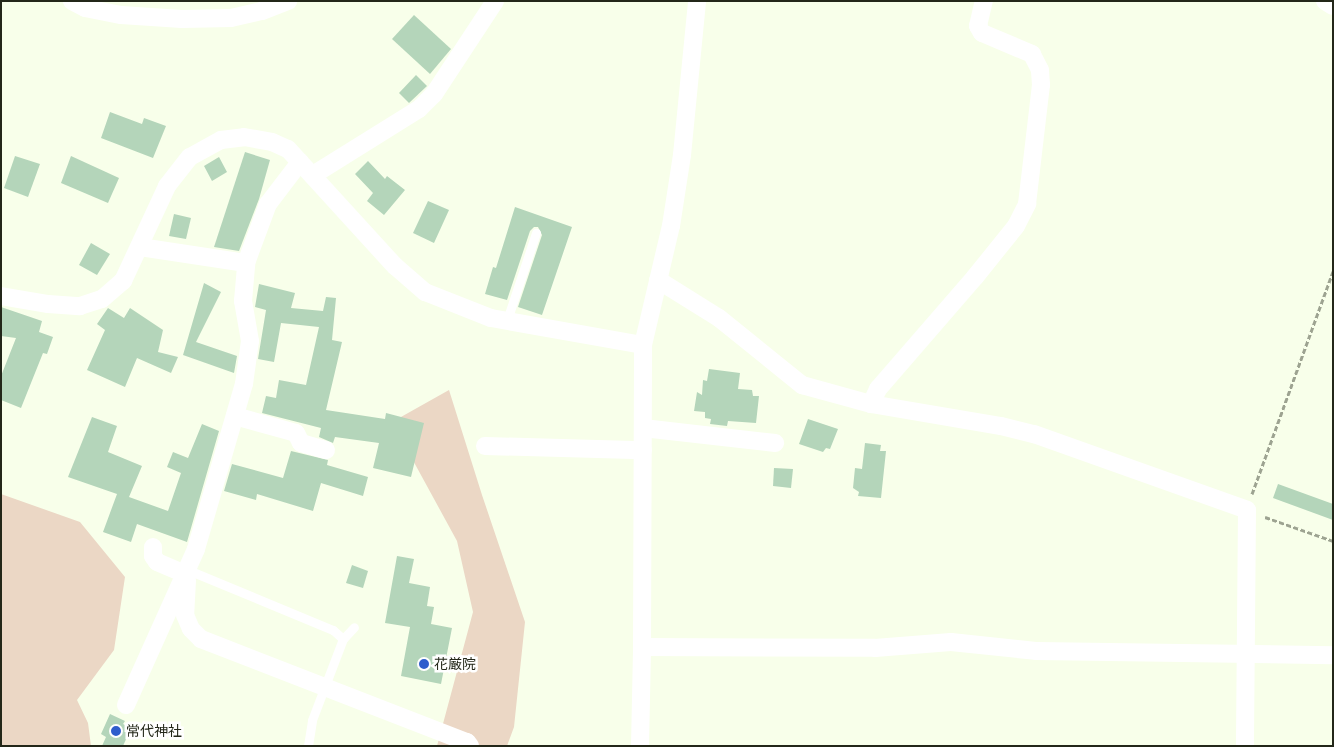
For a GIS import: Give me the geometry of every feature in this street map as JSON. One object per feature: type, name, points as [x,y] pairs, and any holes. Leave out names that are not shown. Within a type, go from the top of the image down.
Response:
[{"type":"street","points":[[72,1],[85,8],[121,15],[182,20],[231,18],[262,11],[288,1]]},
{"type":"street","points":[[313,175],[419,109],[434,94],[495,1]]},
{"type":"street","points":[[640,746],[643,345],[671,226],[682,154],[698,1]]},
{"type":"street","points":[[871,404],[878,389],[975,278],[1016,226],[1027,204],[1041,85],[1040,70],[1032,54],[982,33],[978,26],[984,1]]},
{"type":"street","points":[[1325,1],[1333,6]]},
{"type":"street","points":[[1,296],[48,304],[80,306],[102,299],[123,281],[167,186],[190,157],[221,140],[244,136],[272,142],[288,149],[395,266],[425,292],[491,318],[643,345]]},
{"type":"street","points":[[126,705],[196,549],[236,416],[244,384],[250,342],[243,301],[246,263],[268,204],[300,162]]},
{"type":"street","points":[[140,247],[246,263]]},
{"type":"street","points":[[658,280],[720,318],[802,385],[871,404],[1001,426],[1034,434],[1247,510],[1245,746]]},
{"type":"street","points":[[236,416],[296,433],[301,442],[326,450]]},
{"type":"street","points":[[643,428],[775,443]]},
{"type":"street","points":[[485,446],[643,450]]},
{"type":"street","points":[[153,547],[152,556],[157,562],[187,572]]},
{"type":"street","points":[[187,572],[185,615],[191,629],[202,639],[467,742],[470,746]]},
{"type":"street","points":[[642,647],[875,648],[951,642],[1036,651],[1333,655]]},
{"type":"lane","points":[[506,320],[536,233]]},
{"type":"lane","points":[[187,572],[333,630],[343,639]]},
{"type":"lane","points":[[308,746],[312,720],[343,639],[354,627]]},
{"type":"path","points":[[1333,271],[1247,510],[1333,541]]},
{"type":"shaded area","points":[[449,390],[525,622],[514,727],[507,746],[437,746],[473,612],[457,541],[392,422]]},
{"type":"shaded area","points":[[1,494],[80,522],[125,577],[114,650],[77,700],[88,723],[91,746],[1,746]]},
{"type":"building","points":[[414,15],[451,49],[430,74],[392,39]]},
{"type":"building","points":[[416,75],[427,86],[409,103],[399,93]]},
{"type":"building","points":[[110,112],[142,124],[144,118],[166,126],[153,158],[101,138]]},
{"type":"building","points":[[245,152],[270,160],[259,199],[239,251],[214,247]]},
{"type":"building","points":[[15,156],[40,164],[28,197],[4,188]]},
{"type":"building","points":[[71,156],[119,178],[108,203],[61,183]]},
{"type":"building","points":[[219,157],[227,172],[212,181],[204,166]]},
{"type":"building","points":[[368,161],[385,179],[387,176],[405,190],[384,215],[367,201],[373,193],[355,174]]},
{"type":"building","points":[[428,201],[449,210],[434,243],[413,233]]},
{"type":"building","points":[[515,207],[572,227],[542,315],[518,307],[542,235],[538,227],[534,227],[530,231],[507,300],[485,294],[493,267],[496,268]]},
{"type":"building","points":[[174,214],[191,218],[186,239],[169,236]]},
{"type":"building","points":[[91,243],[110,254],[97,275],[79,265]]},
{"type":"building","points":[[204,283],[221,292],[196,342],[237,356],[234,373],[183,355]]},
{"type":"building","points":[[259,284],[295,293],[291,308],[323,311],[326,297],[336,298],[332,340],[342,342],[326,410],[385,419],[386,413],[424,423],[411,477],[373,468],[379,443],[335,437],[333,443],[319,437],[321,428],[262,413],[266,396],[276,398],[279,380],[306,385],[319,327],[281,323],[274,362],[258,359],[266,310],[255,307]]},
{"type":"building","points":[[1,307],[42,321],[39,332],[53,337],[47,354],[43,353],[21,408],[1,400],[1,376],[16,338],[1,336]]},
{"type":"building","points":[[108,308],[124,318],[130,308],[163,330],[158,352],[178,357],[171,373],[137,358],[125,387],[87,370],[105,330],[97,324]]},
{"type":"building","points":[[709,369],[740,373],[738,389],[752,390],[753,396],[759,396],[756,423],[728,421],[727,426],[710,424],[711,419],[705,418],[705,412],[694,411],[697,392],[702,395],[703,380],[707,381]]},
{"type":"building","points":[[92,417],[117,426],[108,452],[142,466],[129,497],[168,511],[181,473],[167,467],[173,452],[188,458],[202,424],[219,431],[187,542],[137,524],[131,542],[103,532],[117,494],[68,477]]},
{"type":"building","points":[[808,419],[838,429],[830,449],[826,448],[823,452],[799,444]]},
{"type":"building","points":[[865,443],[881,445],[880,451],[886,451],[881,498],[858,496],[859,492],[853,488],[855,468],[862,469]]},
{"type":"building","points":[[291,451],[328,460],[327,465],[368,477],[363,496],[321,483],[313,511],[257,494],[256,500],[224,491],[232,464],[283,478]]},
{"type":"building","points":[[774,468],[793,469],[791,488],[773,486]]},
{"type":"building","points":[[1278,484],[1333,504],[1333,520],[1273,498]]},
{"type":"building","points":[[397,556],[414,559],[409,583],[430,587],[427,606],[434,607],[431,624],[452,628],[441,684],[401,676],[410,627],[385,623]]},
{"type":"building","points":[[352,565],[368,571],[363,588],[346,583]]},
{"type":"building","name":"常代神社","points":[[110,714],[125,721],[123,724],[131,728],[123,746],[102,746],[106,737],[101,734]]},
{"type":"place","name":"花厳院","points":[[424,664]]},
{"type":"place","name":"常代神社","points":[[116,731]]}]
